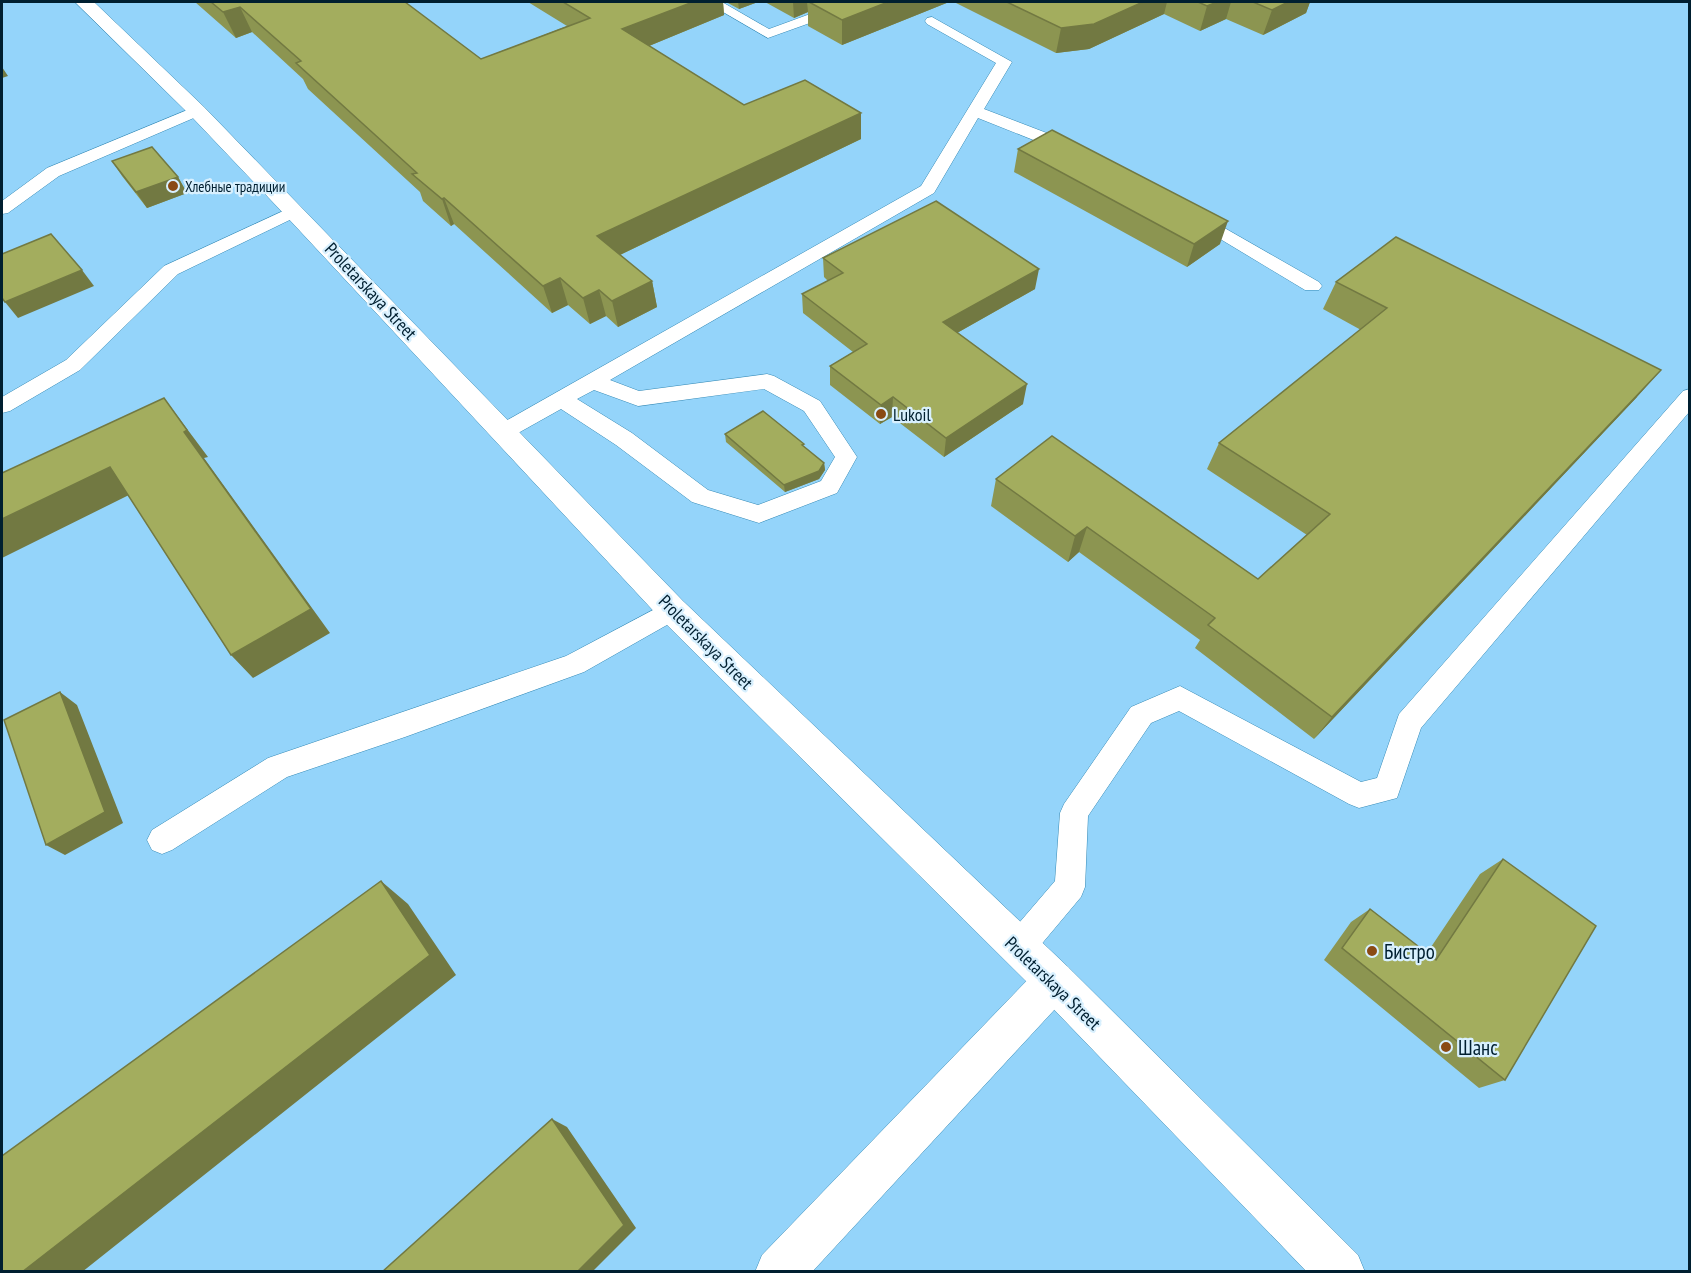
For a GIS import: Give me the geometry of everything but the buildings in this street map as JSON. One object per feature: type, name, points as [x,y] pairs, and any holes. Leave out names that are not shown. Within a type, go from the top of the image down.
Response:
[{"type":"street","name":"Proletarskaya Street","points":[[84,2],[197,111],[294,211],[672,610],[1054,981],[1341,1272]]},
{"type":"street","points":[[779,1272],[1054,981]]},
{"type":"lane","points":[[713,2],[768,34],[855,2]]},
{"type":"lane","points":[[503,432],[928,189],[1004,62],[932,21]]},
{"type":"lane","points":[[2,209],[53,172],[197,111]]},
{"type":"lane","points":[[974,111],[1083,154]]},
{"type":"lane","points":[[1173,203],[1311,286]]},
{"type":"lane","points":[[2,406],[73,365],[171,270],[294,211]]},
{"type":"lane","points":[[561,399],[624,439],[700,496],[759,514],[829,487],[846,457],[813,406],[767,381],[638,399],[592,381]]},
{"type":"lane","points":[[1018,948],[1071,886],[1074,813],[1141,715],[1180,698],[1359,795],[1387,789],[1409,722],[1689,396]]},
{"type":"lane","points":[[162,840],[278,767],[405,725],[575,664],[672,610]]},
{"type":"place","name":"Хлебные традиции","points":[[173,186]]},
{"type":"place","name":"Lukoil","points":[[881,414]]},
{"type":"place","name":"Бистро","points":[[1372,951]]},
{"type":"place","name":"Шанс","points":[[1446,1047]]}]
